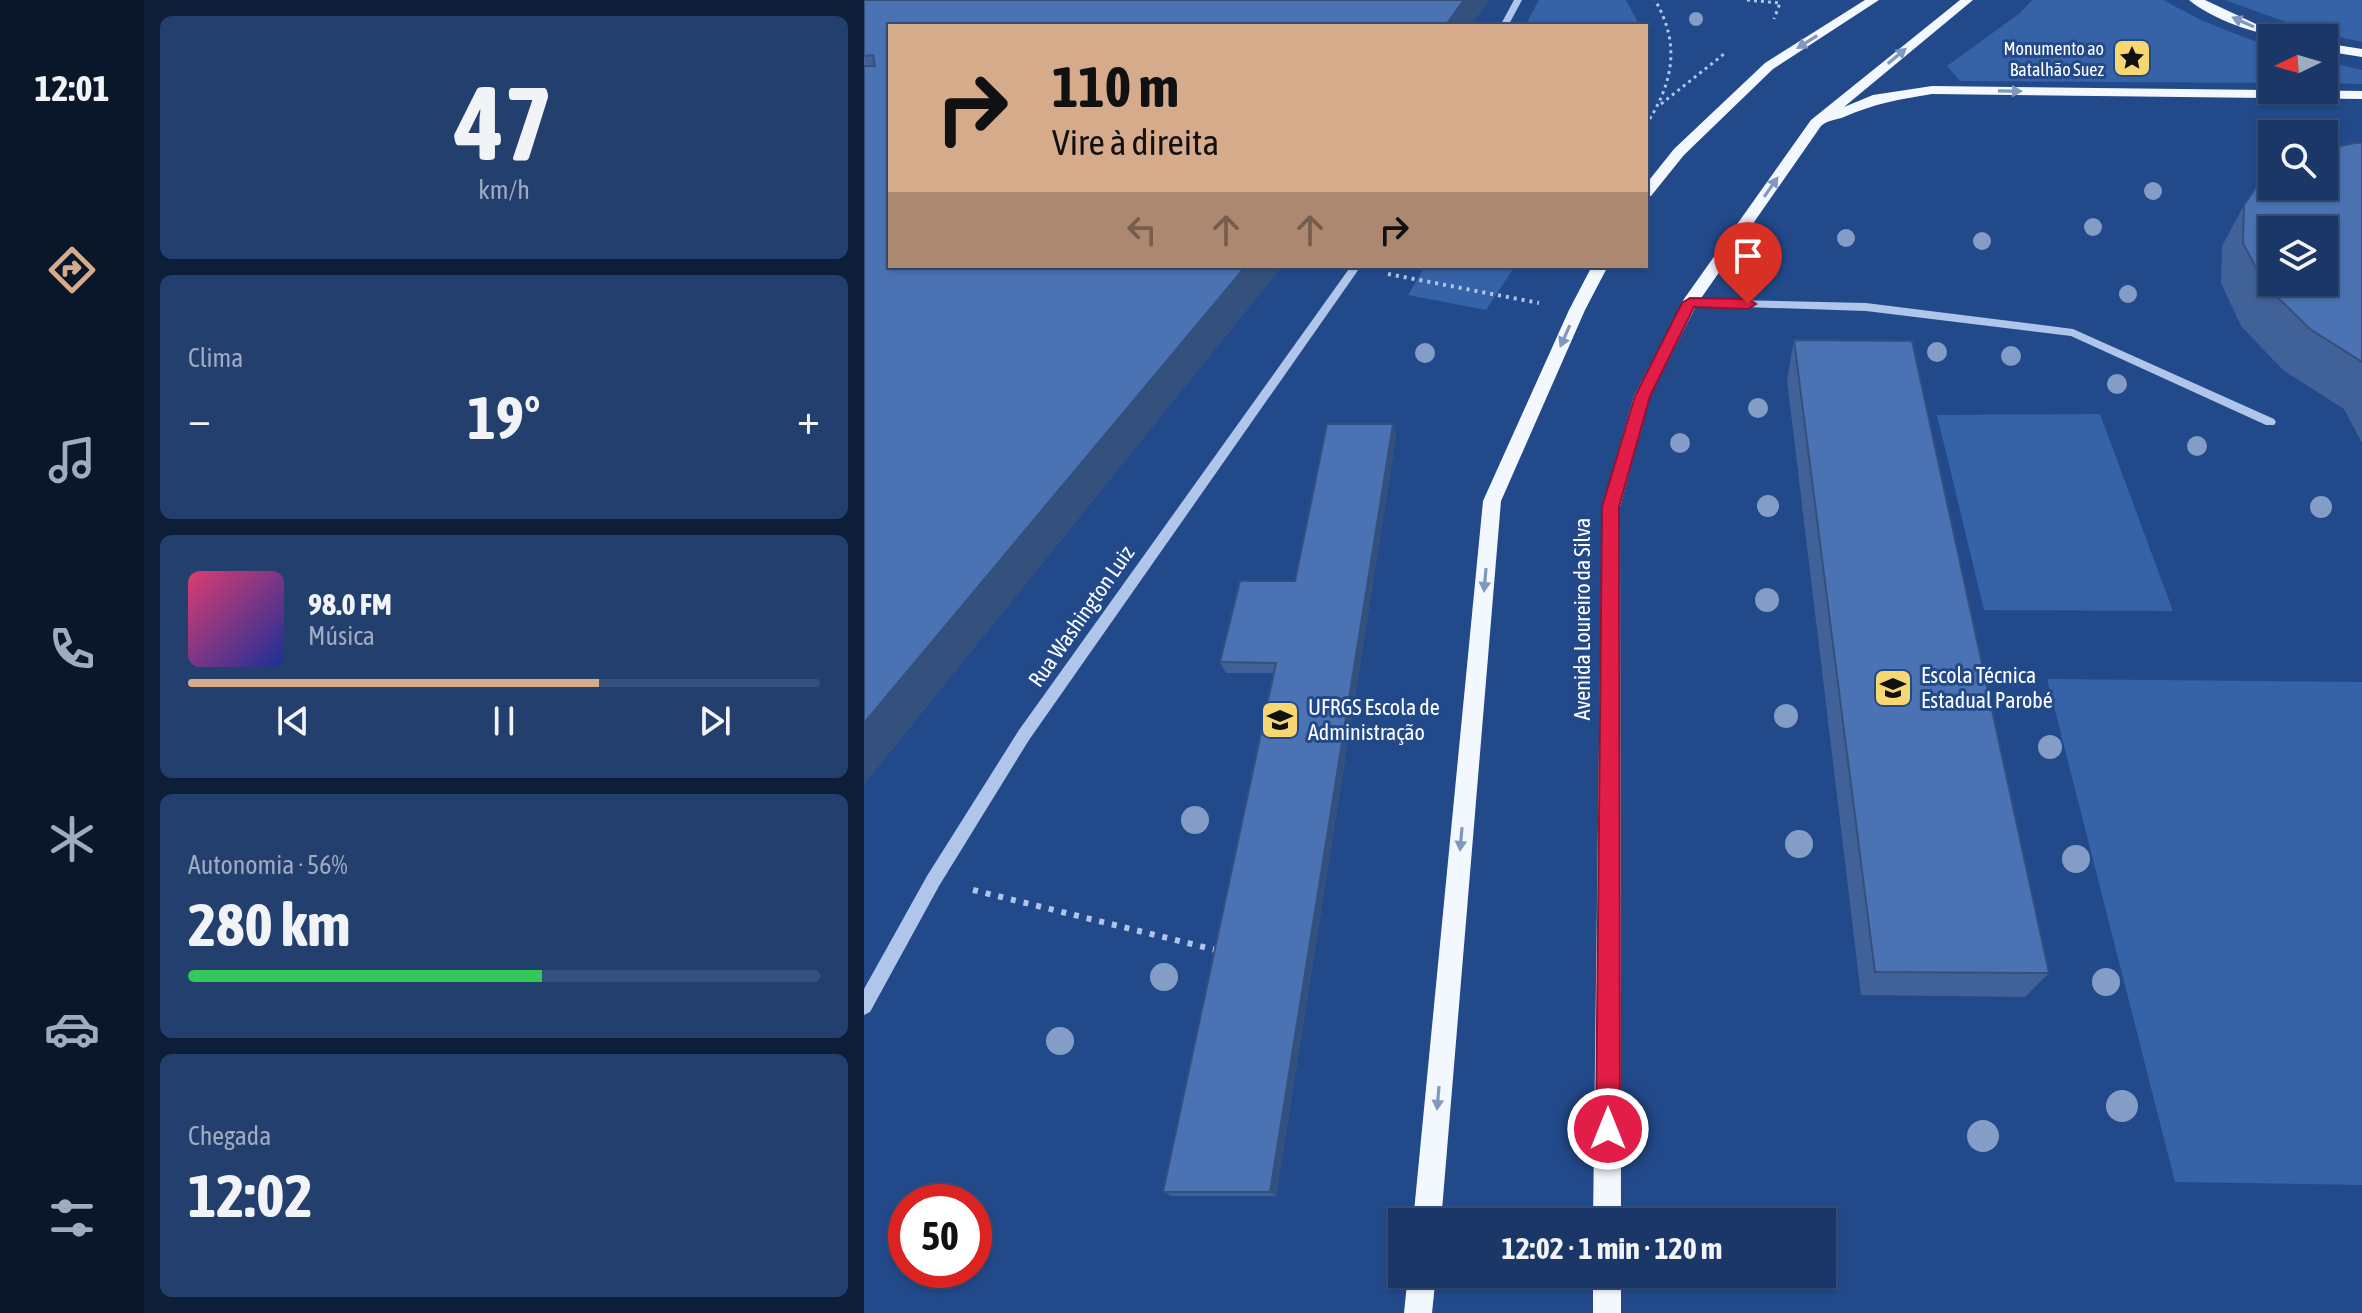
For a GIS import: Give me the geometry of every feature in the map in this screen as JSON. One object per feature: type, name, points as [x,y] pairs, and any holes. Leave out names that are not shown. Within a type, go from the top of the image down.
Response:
[{"type":"main road","points":[[1648,191],[1679,152],[1769,66],[1873,0]]},
{"type":"main road","name":"Avenida Loureiro da Silva","points":[[1607,1208],[1611,507],[1642,396],[1690,303],[1816,123],[1967,0]]},
{"type":"main road","points":[[2195,0],[2258,29]]},
{"type":"main road","points":[[2338,49],[2362,53]]},
{"type":"main road","points":[[1816,123],[1873,99],[1932,90],[2362,95]]},
{"type":"main road","points":[[1428,1208],[1492,501],[1577,310],[1599,268]]},
{"type":"main road","points":[[1418,1313],[1421,1288]]},
{"type":"main road","points":[[1607,1288],[1607,1313]]},
{"type":"street","points":[[1505,24],[1518,0]]},
{"type":"street","name":"Rua Washington Luiz","points":[[864,1006],[933,881],[1024,735],[1355,268]]},
{"type":"street","points":[[1690,303],[1866,307],[2073,333],[2270,422]]},
{"type":"path","points":[[1648,122],[1661,104],[1675,62],[1669,20],[1655,0]]},
{"type":"path","points":[[1747,0],[1780,3]]},
{"type":"path","points":[[1361,268],[1577,310]]},
{"type":"path","points":[[933,881],[1223,951]]},
{"type":"shaded area","points":[[1539,0],[1626,0],[1639,24],[1526,24]]},
{"type":"shaded area","points":[[2032,0],[2163,0],[2203,21],[2258,43],[2258,83],[1960,81],[1947,66],[2020,13]]},
{"type":"shaded area","points":[[2225,0],[2362,0],[2362,42],[2338,37],[2338,24],[2292,24]]},
{"type":"shaded area","points":[[2338,64],[2362,70],[2362,84],[2338,83]]},
{"type":"shaded area","points":[[1424,268],[1514,268],[1486,310],[1408,295]]},
{"type":"shaded area","points":[[2100,414],[2173,611],[1984,610],[1937,415]]},
{"type":"shaded area","points":[[2047,679],[2362,682],[2362,1185],[2175,1182]]},
{"type":"building","points":[[864,0],[1464,0],[1446,24],[888,24],[888,268],[1244,268],[864,723],[864,66],[875,66],[873,55],[864,56]]},
{"type":"building","points":[[2362,143],[2362,362],[2310,329],[2276,296],[2338,296],[2338,216],[2258,216],[2258,272],[2243,243],[2244,205],[2258,184],[2258,200],[2338,200],[2338,146]]},
{"type":"building","name":"Escola Técnica Estadual Parobé","points":[[1794,340],[1912,341],[2049,973],[1875,972]]},
{"type":"building","points":[[1327,424],[1393,424],[1270,1192],[1163,1192],[1276,663],[1220,662],[1240,581],[1295,581]]},
{"type":"place","name":"Monumento ao Batalhão Suez","points":[[2132,58]]},
{"type":"place","name":"Escola Técnica Estadual Parobé","points":[[1893,688]]},
{"type":"place","name":"UFRGS Escola de Administração","points":[[1280,720]]},
{"type":"route","points":[[1608,1129],[1611,507],[1642,396],[1690,303],[1748,304]]}]
